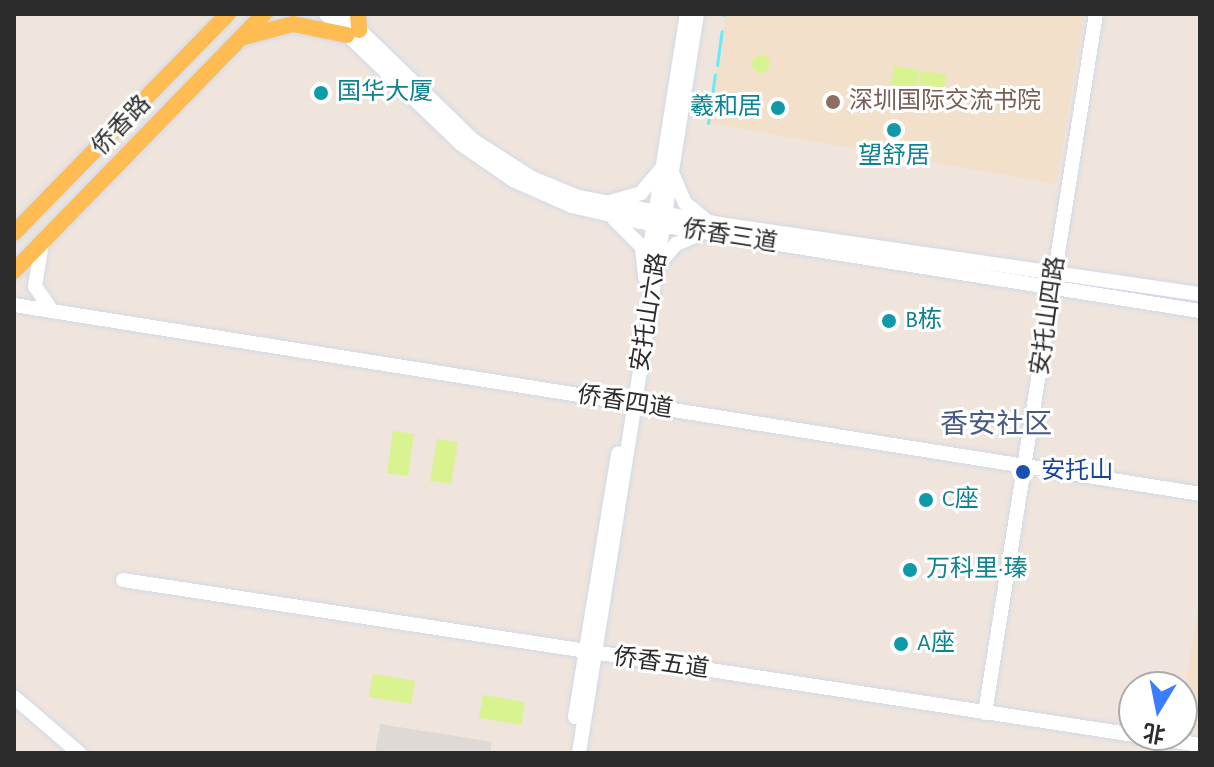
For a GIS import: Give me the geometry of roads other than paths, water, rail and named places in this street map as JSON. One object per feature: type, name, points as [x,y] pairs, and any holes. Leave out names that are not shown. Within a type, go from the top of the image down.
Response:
[{"type":"main road","name":"侨香路","points":[[14,271],[264,14]]},
{"type":"main road","name":"侨香路","points":[[14,233],[223,17]]},
{"type":"main road","points":[[239,39],[293,24],[355,26]]},
{"type":"street","name":"侨香三道","points":[[326,14],[355,26],[445,131],[486,163],[533,190],[603,214],[660,220],[1052,289],[1200,311]]},
{"type":"street","name":"侨香三道","points":[[343,14],[482,148],[532,178],[589,200],[660,220]]},
{"type":"street","name":"安托山六路","points":[[569,753],[590,653],[660,220],[687,14]]},
{"type":"street","name":"安托山六路","points":[[668,164],[697,14]]},
{"type":"street","name":"安托山四路","points":[[985,713],[1096,14]]},
{"type":"street","points":[[589,200],[636,196],[668,164],[685,203],[713,229],[676,244],[651,275]]},
{"type":"street","points":[[603,214],[639,242],[651,275]]},
{"type":"street","name":"侨香三道","points":[[713,229],[1055,272],[1200,294]]},
{"type":"street","points":[[42,243],[35,286],[50,308]]},
{"type":"street","name":"侨香四道","points":[[14,305],[50,308],[1200,494]]},
{"type":"street","name":"侨香五道","points":[[123,580],[1200,745]]},
{"type":"street","name":"安托山六路","points":[[579,753],[590,653]]},
{"type":"street","points":[[14,697],[79,753]]},
{"type":"waterway","points":[[717,65],[722,31]]},
{"type":"waterway","points":[[708,123],[715,74]]},
{"type":"place","name":"国华大厦","points":[[321,93]]},
{"type":"place","name":"深圳国际交流书院","points":[[833,102]]},
{"type":"place","name":"羲和居","points":[[778,108]]},
{"type":"place","name":"望舒居","points":[[894,130]]},
{"type":"place","name":"B栋","points":[[889,321]]},
{"type":"place","name":"安托山","points":[[1023,472]]},
{"type":"place","name":"C座","points":[[926,500]]},
{"type":"place","name":"万科里·瑧","points":[[910,570]]},
{"type":"place","name":"A座","points":[[901,644]]},
{"type":"district","name":"香安社区","points":[[996,425]]}]
